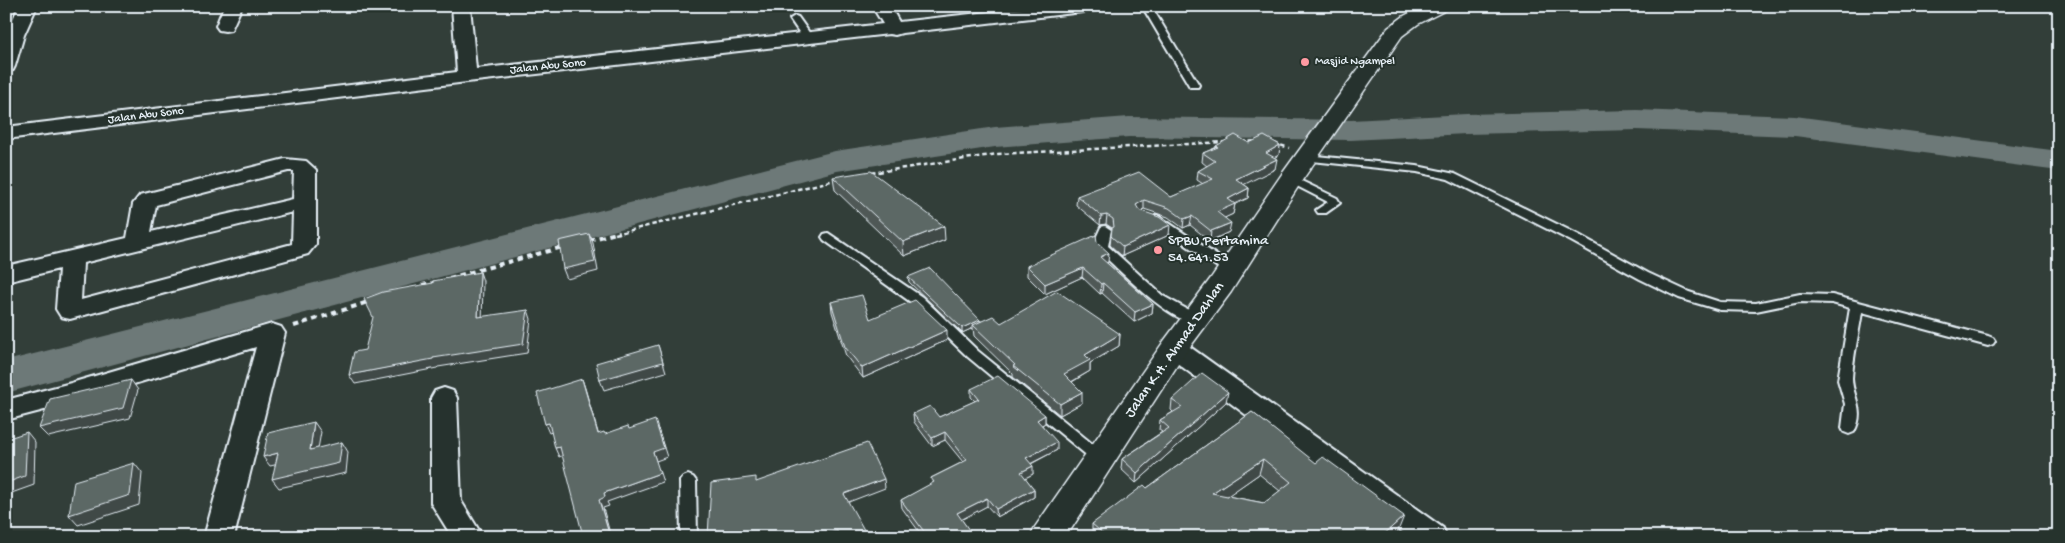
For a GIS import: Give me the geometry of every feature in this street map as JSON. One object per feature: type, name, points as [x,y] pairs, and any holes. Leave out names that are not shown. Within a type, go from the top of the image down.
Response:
[{"type":"main road","name":"Jalan K.H. Ahmad Dahlan","points":[[1047,537],[1174,348],[1196,320],[1395,32],[1411,20],[1439,6]]},
{"type":"street","points":[[6,66],[11,36],[28,6]]},
{"type":"street","points":[[226,26],[233,6]]},
{"type":"street","points":[[461,6],[467,76]]},
{"type":"street","points":[[881,6],[895,30]]},
{"type":"street","name":"Jalan Abu Sono","points":[[6,133],[467,76],[895,30],[1091,6]]},
{"type":"street","points":[[72,258],[68,309],[70,311],[300,250],[304,244],[305,170],[303,166],[297,164],[285,165],[148,200],[144,204],[138,242]]},
{"type":"street","points":[[6,274],[304,203]]},
{"type":"street","points":[[6,410],[272,333]]},
{"type":"street","points":[[219,537],[272,333]]},
{"type":"street","points":[[1174,348],[1421,534]]},
{"type":"street","points":[[444,398],[446,503],[468,537]]},
{"type":"lane","points":[[1146,6],[1194,86]]},
{"type":"lane","points":[[795,19],[808,38]]},
{"type":"lane","points":[[1305,160],[1333,200],[1334,203],[1322,210]]},
{"type":"lane","points":[[1305,160],[1416,169],[1452,176],[1575,238],[1660,284],[1684,295],[1720,306],[1756,307],[1800,298],[1832,299],[1988,341]]},
{"type":"lane","points":[[1143,215],[1153,217],[1162,222],[1230,270]]},
{"type":"lane","points":[[1105,230],[1102,238],[1102,247],[1158,299],[1196,320]]},
{"type":"lane","points":[[828,236],[917,300],[973,354],[1101,459]]},
{"type":"lane","points":[[1849,428],[1852,404],[1845,380],[1857,305]]},
{"type":"lane","points":[[688,481],[688,537]]},
{"type":"path","points":[[866,174],[998,154],[1262,141]]},
{"type":"path","points":[[1268,142],[1305,160]]},
{"type":"path","points":[[586,241],[838,179]]},
{"type":"path","points":[[413,288],[567,246]]},
{"type":"path","points":[[272,333],[369,302]]},
{"type":"building","points":[[1235,135],[1249,143],[1264,136],[1280,145],[1266,153],[1277,159],[1236,179],[1249,188],[1228,199],[1235,204],[1217,212],[1231,223],[1211,231],[1192,216],[1184,219],[1169,208],[1144,200],[1136,205],[1139,210],[1159,217],[1170,225],[1123,247],[1111,236],[1112,228],[1114,227],[1113,219],[1107,215],[1101,216],[1077,196],[1139,172],[1171,197],[1213,179],[1198,171],[1215,161],[1203,153],[1218,147],[1216,146]]},
{"type":"building","points":[[871,171],[944,226],[903,242],[833,177]]},
{"type":"building","points":[[589,234],[595,262],[563,269],[559,241]]},
{"type":"building","points":[[1096,235],[1097,242],[1109,253],[1100,257],[1153,304],[1135,312],[1083,268],[1045,284],[1027,266]]},
{"type":"building","points":[[930,268],[980,320],[962,328],[908,277]]},
{"type":"building","points":[[480,272],[478,317],[528,310],[523,344],[433,358],[349,375],[354,352],[365,350],[373,317],[364,299],[383,292]]},
{"type":"building","points":[[1057,291],[1120,334],[1085,355],[1090,360],[1064,374],[1082,392],[1060,404],[1013,366],[1015,365],[973,325],[993,316],[1001,323]]},
{"type":"building","points":[[862,295],[870,319],[915,300],[947,330],[862,368],[845,347],[831,302]]},
{"type":"building","points":[[658,345],[663,362],[600,380],[596,363]]},
{"type":"building","points":[[1202,373],[1228,392],[1137,473],[1122,459],[1169,428],[1160,420],[1182,407],[1172,400]]},
{"type":"building","points":[[998,376],[1045,415],[1037,420],[1057,442],[1026,458],[1033,466],[1021,472],[1034,489],[996,509],[987,498],[957,513],[974,537],[928,537],[901,500],[934,482],[931,478],[967,460],[945,432],[932,438],[913,414],[930,406],[939,417],[979,399],[971,389]]},
{"type":"building","points":[[582,379],[598,434],[604,432],[605,434],[628,426],[629,429],[655,420],[664,448],[653,452],[660,473],[604,493],[605,497],[599,500],[610,537],[570,537],[582,532],[560,447],[555,448],[549,423],[545,424],[537,393]]},
{"type":"building","points":[[131,380],[123,408],[39,428],[50,399]]},
{"type":"building","points":[[1252,412],[1316,463],[1323,457],[1404,516],[1381,537],[1107,537],[1092,524],[1144,485],[1147,488]],"holes":[[[1263,459],[1291,482],[1264,503],[1212,493]]]},
{"type":"building","points":[[314,422],[310,450],[342,442],[339,463],[272,479],[278,453],[263,457],[268,433]]},
{"type":"building","points":[[27,432],[25,476],[6,483],[6,439]]},
{"type":"building","points":[[867,443],[884,479],[844,494],[868,537],[840,537],[837,531],[814,537],[708,537],[711,483],[756,477],[756,482]]},
{"type":"building","points":[[134,463],[130,495],[69,515],[74,481]]},
{"type":"waterway","points":[[6,377],[835,161],[995,137],[1129,127],[1351,130],[1466,124],[1637,120],[1795,126],[2059,161]]},
{"type":"place","name":"Masjid Ngampel","points":[[1305,62]]},
{"type":"place","name":"SPBU Pertamina 54.641.53","points":[[1158,250]]}]
